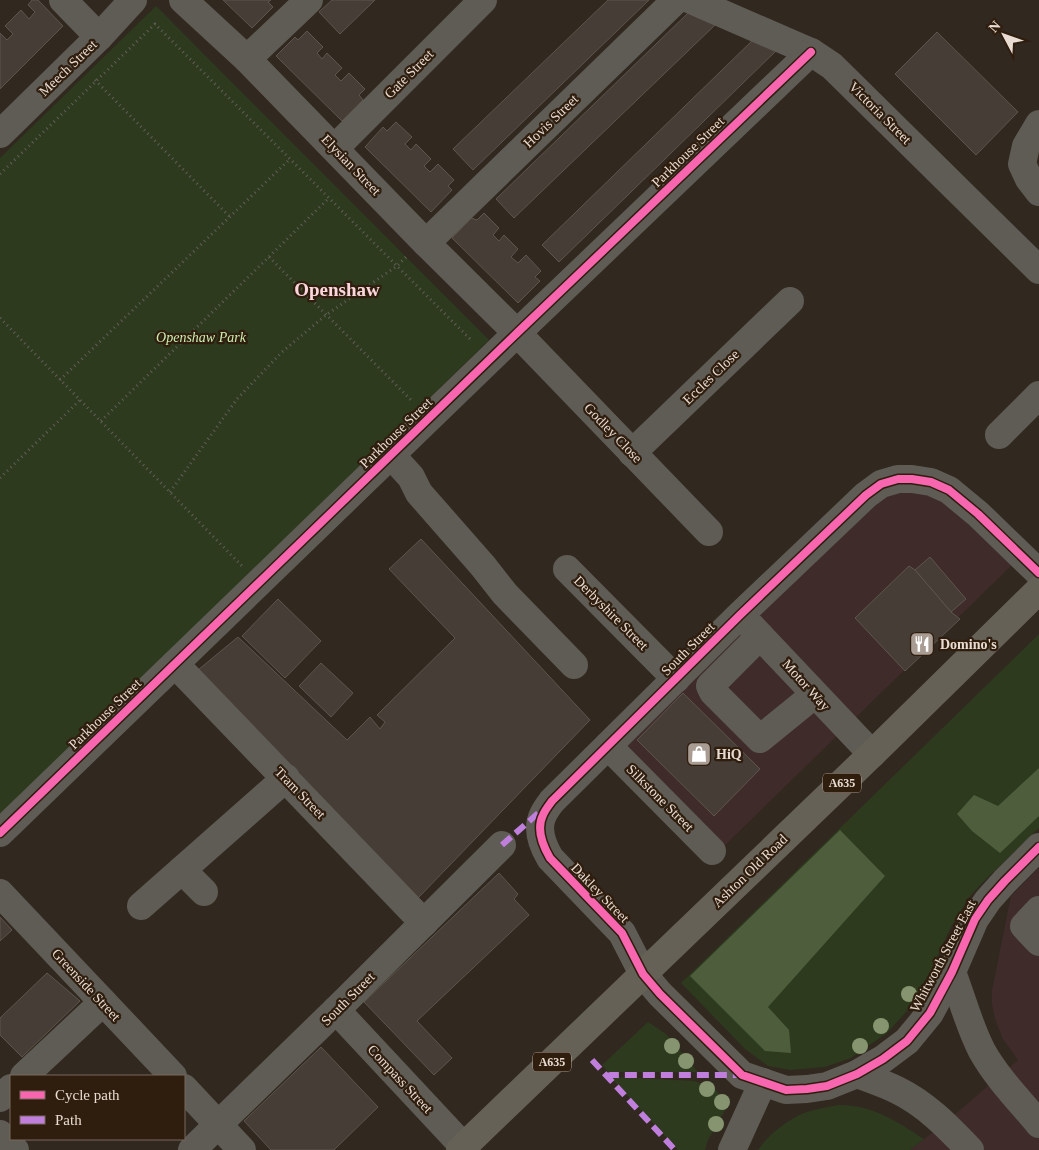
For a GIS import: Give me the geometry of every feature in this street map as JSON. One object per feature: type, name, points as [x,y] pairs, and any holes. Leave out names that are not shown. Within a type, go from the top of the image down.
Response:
[{"type":"highway","name":"Ashton Old Road","points":[[462,1148],[872,754],[1039,590]]},
{"type":"street","points":[[63,0],[98,37]]},
{"type":"street","name":"Meech Street","points":[[1,132],[133,0]]},
{"type":"street","name":"Elysian Street","points":[[183,0],[248,60],[426,243],[517,333]]},
{"type":"street","points":[[248,60],[308,0]]},
{"type":"street","name":"Gate Street","points":[[335,148],[483,0]]},
{"type":"street","name":"Hovis Street","points":[[426,243],[676,0]]},
{"type":"street","name":"Victoria Street","points":[[691,0],[811,52],[832,66],[1039,270]]},
{"type":"street","name":"Parkhouse Street","points":[[0,833],[175,664],[246,574],[391,455],[811,52]]},
{"type":"street","points":[[1039,124],[1026,146],[1022,164],[1029,179],[1039,192]]},
{"type":"street","name":"Eccles Close","points":[[632,453],[790,301]]},
{"type":"street","name":"Godley Close","points":[[517,333],[709,532]]},
{"type":"street","points":[[999,435],[1039,395]]},
{"type":"street","points":[[391,455],[411,477],[420,493],[505,594],[574,665]]},
{"type":"street","name":"South Street","points":[[540,830],[542,816],[552,801],[740,615],[866,495],[881,484],[898,479],[912,479],[931,482],[949,490],[978,514],[1039,573]]},
{"type":"street","name":"Derbyshire Street","points":[[567,569],[676,679]]},
{"type":"street","name":"Motor Way","points":[[740,615],[872,754]]},
{"type":"street","points":[[760,636],[710,686],[713,692],[760,739],[814,695]]},
{"type":"street","name":"Tram Street","points":[[175,664],[424,923]]},
{"type":"street","name":"Silkstone Street","points":[[608,746],[712,851]]},
{"type":"street","points":[[140,906],[286,778]]},
{"type":"street","name":"Dakley Street","points":[[540,830],[543,846],[550,858],[622,933],[644,974]]},
{"type":"street","name":"South Street","points":[[192,1150],[502,845]]},
{"type":"street","name":"Whitworth Street East","points":[[644,974],[666,1000],[742,1076],[786,1090],[827,1086],[857,1074],[883,1059],[907,1041],[930,1013],[952,972],[975,919],[999,888],[1039,847]]},
{"type":"street","points":[[182,870],[204,892]]},
{"type":"street","name":"Greenside Street","points":[[0,893],[172,1075]]},
{"type":"street","points":[[1039,910],[1024,926],[1039,942]]},
{"type":"street","points":[[952,972],[970,1024],[983,1052],[1039,1124]]},
{"type":"street","points":[[25,1075],[103,1002]]},
{"type":"street","name":"Compass Street","points":[[336,1010],[462,1148]]},
{"type":"street","points":[[857,1074],[898,1090],[922,1105],[945,1123],[970,1150]]},
{"type":"street","points":[[732,1150],[763,1082]]},
{"type":"street","points":[[0,1098],[10,1089]]},
{"type":"street","points":[[185,1089],[242,1150]]},
{"type":"street","points":[[0,1134],[15,1150]]},
{"type":"path","points":[[0,174],[155,24],[472,341],[466,348]]},
{"type":"path","points":[[75,60],[230,217]]},
{"type":"path","points":[[60,380],[290,159]]},
{"type":"path","points":[[101,421],[329,198]]},
{"type":"path","points":[[268,257],[411,401],[418,394]]},
{"type":"path","points":[[170,492],[237,399],[282,352],[326,315],[397,266]]},
{"type":"path","points":[[0,318],[170,492],[246,574]]},
{"type":"path","points":[[0,478],[80,400]]},
{"type":"shaded area","points":[[924,483],[1018,559],[718,852],[617,744],[883,490]]},
{"type":"shaded area","points":[[1039,868],[1039,1150],[910,1150],[945,1123],[1018,1060],[1003,1039],[995,1019],[992,991],[1011,896]]},
{"type":"green space","name":"Openshaw Park","points":[[156,6],[489,340],[0,816],[0,158]]},
{"type":"green space","points":[[1039,634],[1039,828],[969,897],[951,927],[931,970],[908,1010],[887,1033],[851,1058],[825,1067],[790,1070],[768,1066],[745,1049],[681,983]]},
{"type":"green space","points":[[1039,768],[1039,816],[1000,853],[972,831],[957,814],[974,795],[998,806]]},
{"type":"green space","points":[[840,830],[885,876],[768,1007],[789,1030],[791,1053],[765,1051],[690,976]]},
{"type":"green space","points":[[648,1022],[666,1034],[698,1072],[608,1072],[602,1065]]},
{"type":"green space","points":[[615,1077],[695,1081],[716,1090],[727,1107],[708,1140],[705,1150],[678,1150],[612,1079]]},
{"type":"green space","points":[[839,1105],[863,1108],[884,1115],[924,1139],[910,1150],[758,1150],[772,1134],[798,1116],[813,1110]]},
{"type":"building","points":[[32,0],[38,0],[63,26],[0,89],[0,33],[7,40],[13,34],[5,26],[21,10],[29,19],[35,12],[28,5]]},
{"type":"building","points":[[223,0],[271,0],[268,2],[273,7],[252,28]]},
{"type":"building","points":[[332,0],[375,0],[340,34],[319,12]]},
{"type":"building","points":[[608,0],[649,0],[473,170],[453,149]]},
{"type":"building","points":[[688,13],[715,25],[514,218],[496,199]]},
{"type":"building","points":[[307,31],[323,47],[317,53],[322,59],[327,53],[342,68],[335,75],[341,81],[349,73],[365,89],[359,95],[363,100],[342,121],[276,56],[295,37],[298,40]]},
{"type":"building","points":[[937,32],[1018,112],[976,155],[895,74]]},
{"type":"building","points":[[756,37],[778,49],[559,262],[542,245]]},
{"type":"building","points":[[396,122],[412,137],[405,144],[411,150],[416,144],[431,159],[424,166],[430,172],[438,164],[454,180],[448,186],[452,190],[431,212],[365,147],[383,127],[387,131]]},
{"type":"building","points":[[484,213],[499,228],[493,235],[499,241],[504,235],[518,249],[511,257],[518,263],[526,255],[541,271],[535,277],[540,281],[518,303],[452,238],[471,218],[477,220]]},
{"type":"building","points":[[421,539],[590,720],[418,898],[198,670],[238,637],[347,740],[370,717],[380,729],[385,722],[377,715],[455,638],[389,569]]},
{"type":"building","points":[[930,557],[966,599],[951,612],[915,570]]},
{"type":"building","points":[[909,566],[915,570],[951,612],[960,619],[905,671],[855,618]]},
{"type":"building","points":[[278,599],[321,641],[285,678],[242,636]]},
{"type":"building","points":[[321,663],[353,693],[331,717],[299,686]]},
{"type":"building","name":"HiQ","points":[[683,693],[760,769],[714,816],[637,740]]},
{"type":"building","points":[[499,873],[518,894],[514,899],[529,915],[417,1021],[452,1058],[434,1075],[364,1002]]},
{"type":"building","points":[[0,917],[12,930],[0,941]]},
{"type":"building","points":[[47,973],[80,1001],[22,1057],[0,1035],[0,1018]]},
{"type":"building","points":[[321,1047],[378,1107],[334,1150],[271,1150],[244,1121]]},
{"type":"marked path","points":[[502,845],[543,809]]},
{"type":"marked path","points":[[592,1060],[675,1150]]},
{"type":"marked path","points":[[607,1076],[742,1075]]},
{"type":"cycle path","points":[[0,833],[517,333],[811,52]]},
{"type":"cycle path","points":[[1039,573],[978,514],[949,490],[931,482],[912,479],[898,479],[881,484],[866,495],[740,615],[552,801],[544,813],[540,826],[543,843],[550,858],[622,933],[643,974],[660,994],[742,1075],[786,1090],[827,1086],[857,1074],[883,1059],[907,1041],[930,1013],[952,972],[975,919],[988,900],[1039,847]]},
{"type":"place","name":"Domino's","points":[[922,644]]},
{"type":"place","name":"HiQ","points":[[699,754]]},
{"type":"district","name":"Openshaw","points":[[337,289]]}]
